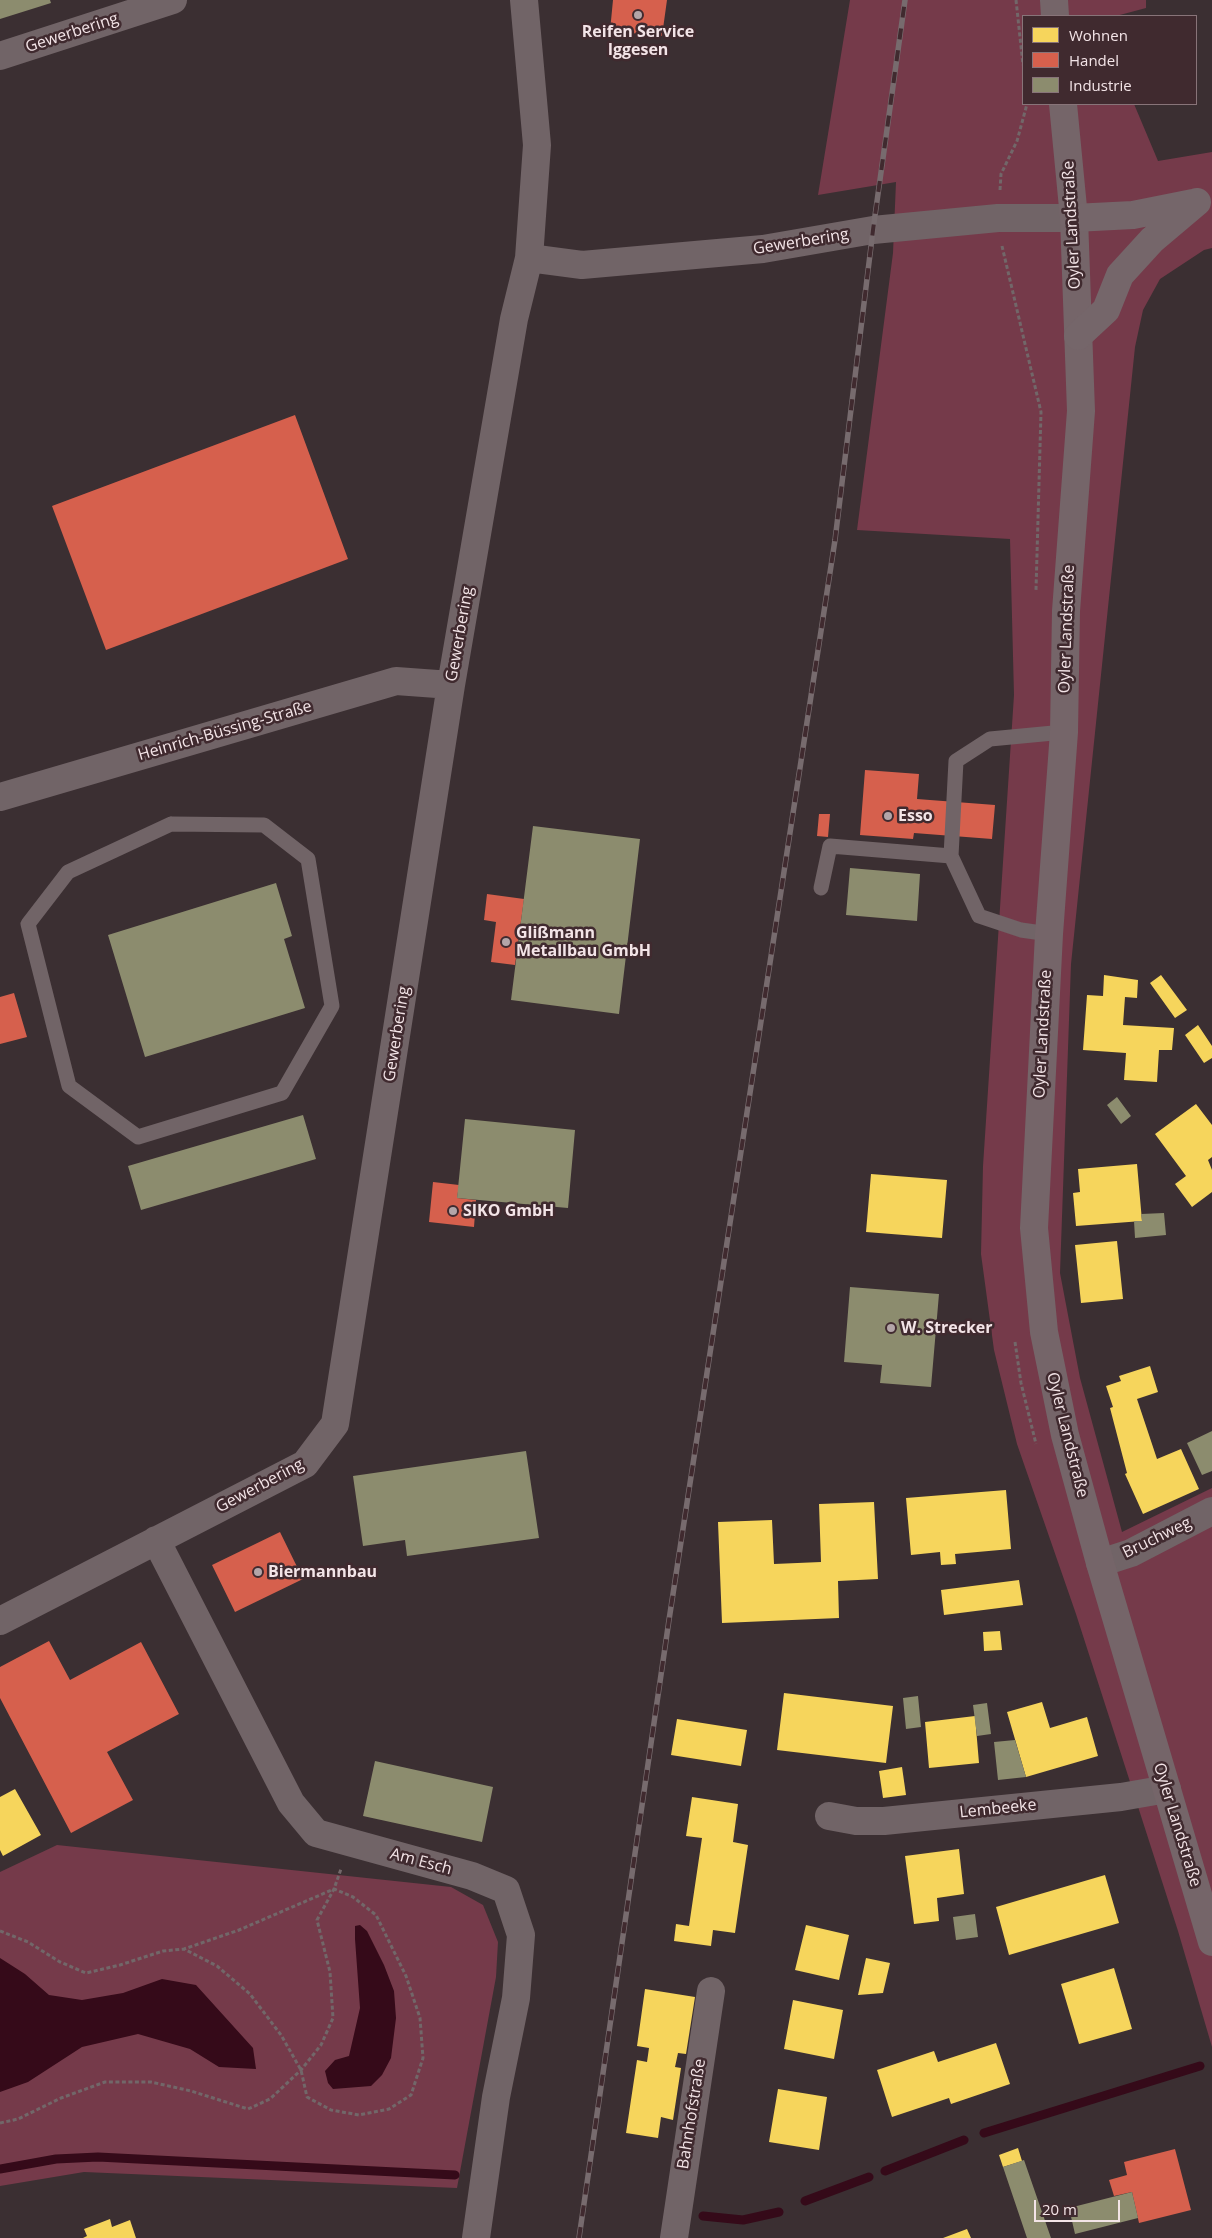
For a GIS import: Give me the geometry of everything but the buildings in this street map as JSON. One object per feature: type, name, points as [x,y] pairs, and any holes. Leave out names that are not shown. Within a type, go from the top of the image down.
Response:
[{"type":"highway","points":[[1074,218],[1133,215],[1204,200]]},
{"type":"highway","points":[[1078,336],[1106,310],[1120,275],[1152,240],[1204,200]]},
{"type":"main road","points":[[1054,0],[1056,15]]},
{"type":"main road","name":"Oyler Landstraße","points":[[1063,105],[1074,218],[1081,411],[1066,611],[1064,732],[1049,934],[1034,1228],[1044,1332],[1065,1435],[1100,1563],[1212,1942]]},
{"type":"street","name":"Gewerbering","points":[[0,56],[173,0]]},
{"type":"street","name":"Gewerbering","points":[[0,1621],[305,1464],[335,1424],[451,685],[514,319],[529,258],[537,144],[524,0]]},
{"type":"street","name":"Gewerbering","points":[[529,258],[582,265],[763,248],[873,230],[998,218],[1074,218]]},
{"type":"street","name":"Heinrich-Büssing-Straße","points":[[0,797],[396,681],[451,685]]},
{"type":"street","name":"Bruchweg","points":[[1100,1563],[1131,1553],[1212,1511]]},
{"type":"street","name":"Am Esch","points":[[156,1540],[291,1803],[316,1833],[472,1876],[506,1890],[521,1935],[516,1998],[496,2097],[476,2238]]},
{"type":"street","name":"Lembeeke","points":[[829,1816],[856,1821],[884,1821],[1121,1797],[1167,1789]]},
{"type":"street","name":"Bahnhofstraße","points":[[674,2238],[711,1991]]},
{"type":"lane","points":[[1049,934],[1021,930],[978,916],[951,856],[956,760],[990,739],[1064,732]]},
{"type":"lane","points":[[171,824],[264,825],[308,859],[332,1006],[282,1093],[138,1137],[69,1086],[28,924],[68,872],[171,824]]},
{"type":"lane","points":[[820,888],[830,846],[951,856]]},
{"type":"path","points":[[1016,0],[1022,56]]},
{"type":"path","points":[[998,218],[1000,174],[1017,141],[1027,105]]},
{"type":"path","points":[[0,2123],[18,2119],[61,2098],[105,2082],[151,2082],[191,2091],[248,2109],[270,2099],[301,2070],[322,2045],[333,2018],[330,1972],[317,1920],[334,1889],[350,1842]]},
{"type":"path","points":[[0,1931],[28,1942],[60,1962],[86,1973],[120,1965],[163,1951],[184,1949],[239,1930],[334,1889],[353,1898],[376,1915],[406,1976],[420,2018],[423,2058],[410,2095],[389,2109],[359,2114],[331,2110],[307,2097],[301,2070],[281,2034],[250,1994],[217,1966],[184,1949]]},
{"type":"shaded area","points":[[850,0],[1146,0],[1146,8],[1120,15],[1022,15],[1022,105],[1134,105],[1158,161],[1212,152],[1212,248],[1204,250],[1160,279],[1143,310],[1135,347],[1071,964],[1060,1273],[1080,1378],[1122,1532],[1212,1488],[1212,2047],[1178,1931],[1076,1614],[1017,1444],[994,1350],[981,1254],[983,1166],[1014,695],[1010,539],[857,530],[893,253],[896,182],[818,195]]},
{"type":"shaded area","points":[[57,1845],[451,1887],[483,1905],[498,1942],[496,1977],[457,2188],[84,2172],[0,2186],[0,1872]]},
{"type":"shaded area","points":[[360,1925],[367,1931],[384,1965],[394,1991],[396,2018],[391,2058],[382,2075],[371,2086],[333,2089],[328,2083],[325,2071],[335,2060],[349,2056],[360,2008],[355,1926]]},
{"type":"shaded area","points":[[0,1958],[25,1974],[49,1995],[82,2000],[123,1993],[162,1979],[196,1985],[253,2048],[256,2069],[219,2067],[190,2049],[138,2034],[82,2047],[28,2082],[0,2092]]},
{"type":"waterway","points":[[984,2133],[1200,2066]]},
{"type":"waterway","points":[[885,2171],[964,2140]]},
{"type":"waterway","points":[[0,2169],[56,2159],[98,2157],[455,2175]]},
{"type":"waterway","points":[[805,2201],[869,2177]]},
{"type":"waterway","points":[[703,2216],[743,2220],[779,2212]]},
{"type":"railway","points":[[579,2238],[669,1620],[835,540],[873,230],[905,0]]},
{"type":"place","name":"Reifen Service Iggesen","points":[[638,15]]},
{"type":"place","name":"Esso","points":[[888,816]]},
{"type":"place","name":"Glißmann Metallbau GmbH","points":[[506,942]]},
{"type":"place","name":"SIKO GmbH","points":[[453,1211]]},
{"type":"place","name":"W. Strecker","points":[[891,1328]]},
{"type":"place","name":"Biermannbau","points":[[258,1572]]}]
